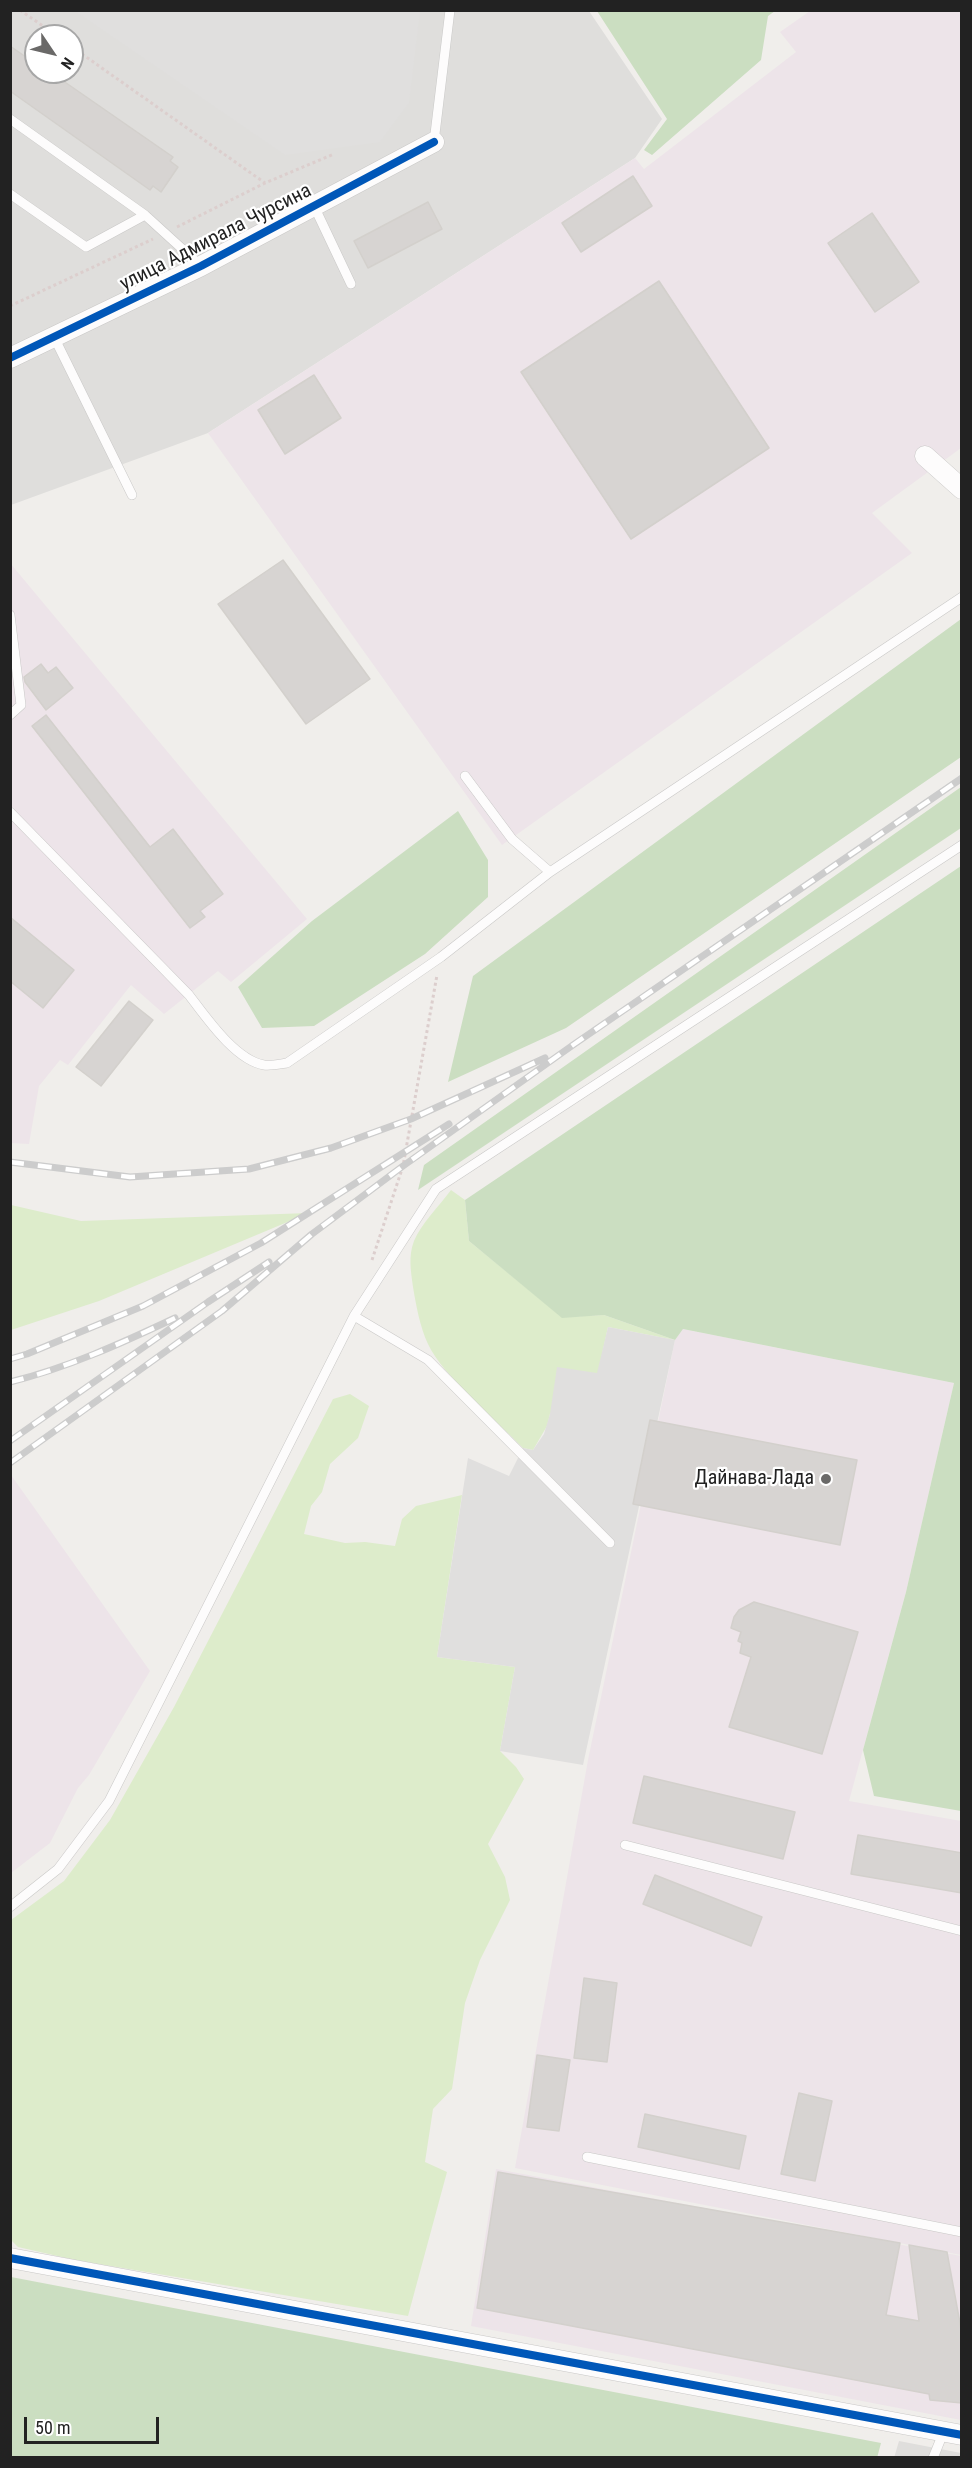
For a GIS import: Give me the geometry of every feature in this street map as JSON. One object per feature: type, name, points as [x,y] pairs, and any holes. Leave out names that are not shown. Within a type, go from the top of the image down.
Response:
[{"type":"street","name":"улица Адмирала Чурсина","points":[[10,358],[201,266],[434,142]]},
{"type":"street","points":[[925,456],[962,489]]},
{"type":"street","points":[[12,2258],[953,2433]]},
{"type":"lane","points":[[434,142],[450,10]]},
{"type":"lane","points":[[10,119],[145,215],[201,266]]},
{"type":"lane","points":[[10,194],[86,247],[145,215]]},
{"type":"lane","points":[[314,206],[351,284]]},
{"type":"lane","points":[[54,337],[132,495]]},
{"type":"lane","points":[[10,812],[189,995],[239,1054],[263,1065],[287,1063],[441,957],[550,872],[962,597]]},
{"type":"lane","points":[[10,615],[21,705],[10,715]]},
{"type":"lane","points":[[465,776],[512,839],[550,872]]},
{"type":"lane","points":[[10,1907],[58,1869],[109,1801],[354,1316],[436,1190],[962,845]]},
{"type":"lane","points":[[354,1316],[428,1360],[610,1543]]},
{"type":"lane","points":[[625,1845],[962,1931]]},
{"type":"lane","points":[[587,2157],[962,2232]]},
{"type":"lane","points":[[933,2457],[953,2433]]},
{"type":"path","points":[[20,10],[40,24]]},
{"type":"path","points":[[84,55],[265,183]]},
{"type":"path","points":[[371,1262],[403,1166],[441,957]]},
{"type":"shaded area","points":[[10,11],[589,11],[662,119],[635,158],[208,433],[11,505]]},
{"type":"shaded area","points":[[75,11],[420,11],[409,103],[380,142],[285,155]]},
{"type":"shaded area","points":[[810,11],[961,11],[961,448],[872,513],[912,553],[502,845],[208,433],[635,158],[644,169],[796,52],[780,32]]},
{"type":"shaded area","points":[[10,563],[307,919],[231,982],[218,971],[164,1014],[131,985],[68,1065],[60,1060],[39,1086],[29,1144],[10,1143]]},
{"type":"shaded area","points":[[608,1327],[675,1340],[583,1765],[500,1751],[515,1667],[437,1657],[468,1458],[509,1476],[523,1448],[533,1450],[544,1434],[550,1414],[557,1367],[597,1373]]},
{"type":"shaded area","points":[[683,1329],[954,1383],[906,1592],[849,1801],[961,1821],[961,2255],[515,2168],[588,1760],[675,1340]]},
{"type":"shaded area","points":[[11,1475],[150,1671],[89,1775],[78,1788],[50,1843],[11,1873]]},
{"type":"shaded area","points":[[496,2169],[961,2256],[961,2420],[471,2326]]},
{"type":"shaded area","points":[[899,2441],[961,2453],[961,2457],[894,2458]]},
{"type":"green space","points":[[597,11],[775,11],[768,16],[761,60],[652,155],[644,150],[667,119]]},
{"type":"green space","points":[[961,619],[961,757],[566,1028],[448,1082],[473,976]]},
{"type":"green space","points":[[961,787],[961,828],[418,1190],[424,1165]]},
{"type":"green space","points":[[458,811],[488,860],[488,897],[425,954],[314,1026],[262,1028],[238,987],[312,921]]},
{"type":"green space","points":[[961,866],[961,1811],[874,1796],[863,1750],[906,1592],[954,1383],[683,1329],[675,1340],[604,1315],[562,1318],[469,1241],[465,1200]]},
{"type":"green space","points":[[451,1190],[465,1200],[469,1241],[562,1317],[604,1315],[675,1340],[608,1327],[598,1373],[550,1414],[547,1426],[533,1450],[523,1448],[445,1370],[428,1344],[423,1330],[411,1276],[412,1247],[421,1228]]},
{"type":"green space","points":[[11,1205],[81,1221],[309,1213],[99,1301],[11,1330]]},
{"type":"green space","points":[[350,1394],[369,1406],[358,1438],[330,1464],[322,1492],[311,1506],[304,1534],[345,1543],[365,1542],[395,1546],[402,1519],[416,1506],[462,1495],[437,1657],[515,1667],[500,1751],[524,1779],[488,1844],[505,1877],[510,1900],[480,1960],[465,2003],[452,2089],[433,2109],[425,2162],[447,2172],[408,2316],[75,2260],[18,2247],[11,2240],[11,1920],[64,1881],[110,1820],[174,1707],[333,1399]]},
{"type":"green space","points":[[11,2277],[881,2443],[877,2458],[11,2457]]},
{"type":"building","points":[[10,46],[24,56],[24,84],[68,84],[173,157],[170,161],[178,167],[161,192],[153,186],[150,190],[10,91]]},
{"type":"building","points":[[633,176],[652,206],[581,252],[562,223]]},
{"type":"building","points":[[428,202],[442,229],[368,268],[354,241]]},
{"type":"building","points":[[872,213],[919,282],[875,312],[828,243]]},
{"type":"building","points":[[659,281],[769,448],[631,539],[521,372]]},
{"type":"building","points":[[314,375],[341,418],[285,454],[258,410]]},
{"type":"building","points":[[283,560],[370,679],[306,724],[218,604]]},
{"type":"building","points":[[41,664],[48,673],[56,667],[73,688],[46,710],[25,682],[24,677]]},
{"type":"building","points":[[46,715],[150,847],[173,829],[223,894],[200,911],[205,917],[190,928],[32,726]]},
{"type":"building","points":[[10,917],[74,970],[43,1008],[10,981]]},
{"type":"building","points":[[129,1001],[153,1020],[101,1086],[76,1067]]},
{"type":"building","points":[[650,1420],[857,1460],[840,1545],[633,1504]]},
{"type":"building","points":[[754,1602],[858,1632],[822,1754],[729,1727],[751,1657],[740,1653],[742,1643],[738,1641],[741,1632],[731,1628],[739,1610]]},
{"type":"building","points":[[644,1776],[795,1812],[783,1859],[633,1823]]},
{"type":"building","points":[[858,1835],[962,1853],[962,1893],[851,1874]]},
{"type":"building","points":[[655,1875],[762,1917],[751,1946],[643,1904]]},
{"type":"building","points":[[584,1978],[617,1983],[607,2062],[574,2058]]},
{"type":"building","points":[[537,2055],[570,2060],[559,2131],[527,2127]]},
{"type":"building","points":[[799,2093],[832,2101],[815,2181],[781,2174]]},
{"type":"building","points":[[645,2114],[746,2136],[739,2169],[638,2147]]},
{"type":"building","points":[[498,2172],[900,2243],[886,2315],[919,2321],[909,2245],[947,2252],[962,2334],[962,2403],[930,2400],[929,2394],[477,2308]]},
{"type":"railway","points":[[10,1463],[222,1311],[312,1234],[403,1166],[573,1045],[962,778]]},
{"type":"railway","points":[[10,1162],[130,1177],[249,1169],[331,1148],[411,1119],[545,1058]]},
{"type":"railway","points":[[10,1359],[143,1306],[261,1243],[449,1124]]},
{"type":"railway","points":[[10,1441],[269,1262]]},
{"type":"railway","points":[[10,1382],[115,1346],[175,1318]]},
{"type":"cycle path","points":[[10,358],[201,266],[434,142]]},
{"type":"cycle path","points":[[10,2258],[962,2435]]},
{"type":"place","name":"Дайнава-Лада","points":[[826,1479]]}]
